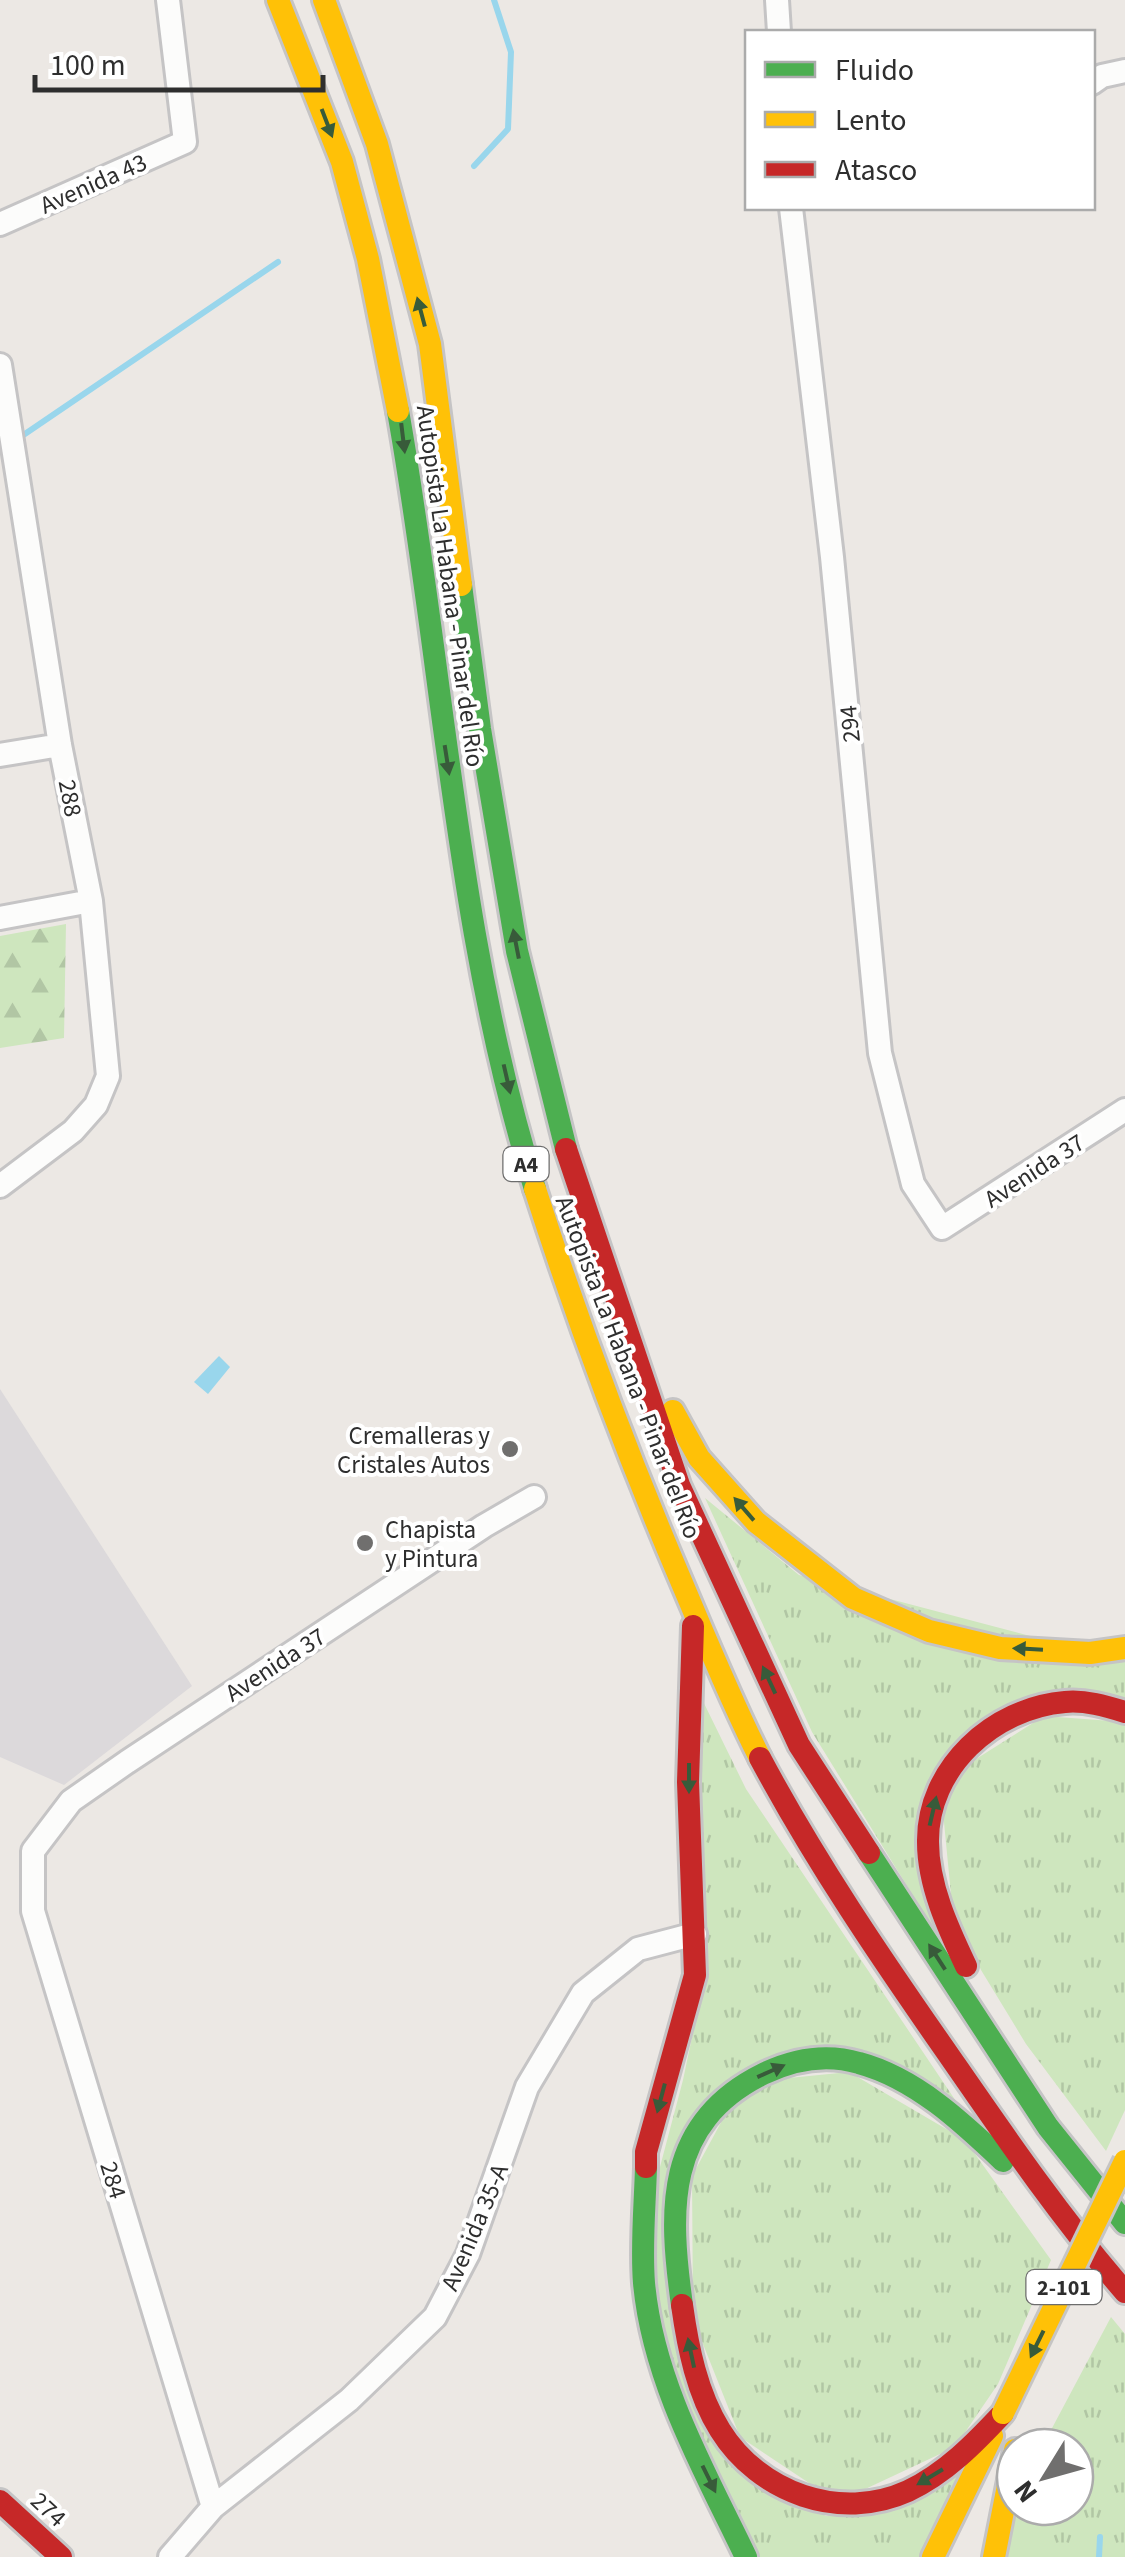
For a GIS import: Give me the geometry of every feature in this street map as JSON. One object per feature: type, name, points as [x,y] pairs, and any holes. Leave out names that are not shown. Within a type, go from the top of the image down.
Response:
[{"type":"main road","name":"Autopista La Habana - Pinar del Río","points":[[278,0],[340,157],[389,352],[478,953],[530,1181],[632,1465],[728,1692],[770,1776],[856,1922],[1066,2221],[1125,2292]]},
{"type":"main road","name":"Autopista La Habana - Pinar del Río","points":[[324,0],[377,144],[430,344],[480,729],[517,951],[574,1179],[679,1485],[799,1745],[1048,2127],[1125,2223]]},
{"type":"main road","points":[[574,1179],[662,1392],[699,1458],[756,1522],[853,1598],[928,1631],[1000,1648],[1090,1653],[1125,1648]]},
{"type":"main road","points":[[694,1610],[688,1782],[695,1975],[646,2152],[644,2283],[656,2347],[676,2411],[746,2557]]},
{"type":"main road","points":[[1048,2127],[954,1940],[935,1890],[928,1839],[931,1817],[935,1798],[956,1758],[988,1728],[1061,1702],[1097,1703],[1125,1712]]},
{"type":"main road","points":[[1013,2414],[938,2474],[898,2494],[856,2505],[807,2496],[750,2467],[720,2432],[697,2382],[684,2322],[674,2250],[676,2198],[688,2146],[705,2118],[727,2096],[771,2068],[824,2058],[851,2060],[879,2068],[930,2099],[984,2143],[1066,2221]]},
{"type":"main road","name":"2-101","points":[[955,2557],[1013,2414],[1125,2161]]},
{"type":"main road","name":"2-101","points":[[933,2557],[1125,2213]]},
{"type":"main road","points":[[1013,2414],[1014,2427]]},
{"type":"main road","name":"274","points":[[0,2502],[60,2557]]},
{"type":"main road","points":[[994,2557],[997,2527]]},
{"type":"street","name":"Avenida 43","points":[[0,224],[186,142],[168,0]]},
{"type":"street","points":[[777,0],[779,30]]},
{"type":"street","points":[[1095,80],[1125,71]]},
{"type":"street","name":"294","points":[[791,210],[832,557],[880,1053],[913,1184],[942,1228]]},
{"type":"street","name":"288","points":[[0,365],[2,397],[19,477],[60,745],[90,902],[108,1076],[96,1104],[73,1131],[0,1186]]},
{"type":"street","points":[[0,492],[19,477]]},
{"type":"street","points":[[0,756],[60,745]]},
{"type":"street","points":[[0,918],[90,902]]},
{"type":"street","name":"Avenida 37","points":[[942,1228],[1125,1110]]},
{"type":"street","name":"Avenida 37","points":[[33,1851],[71,1801],[126,1762],[534,1497]]},
{"type":"street","name":"284","points":[[33,1851],[33,1911],[213,2506]]},
{"type":"street","name":"Avenida 35-A","points":[[174,2556],[213,2506],[349,2400],[435,2316],[468,2254],[527,2088],[583,1993],[638,1949],[695,1934]]},
{"type":"shaded area","points":[[0,1389],[192,1686],[64,1785],[0,1757]]},
{"type":"green space","points":[[66,924],[64,1038],[0,1048],[0,936]]},
{"type":"green space","points":[[705,1498],[799,1575],[1125,1661],[1125,1700],[1094,1692],[940,1765],[941,1941],[812,1732]]},
{"type":"green space","points":[[697,1689],[746,1789],[968,2119],[900,2068],[854,2054],[807,2050],[774,2058],[734,2077],[692,2116],[671,2167],[666,2222],[686,2378],[718,2440],[751,2480],[826,2516],[865,2514],[909,2502],[948,2480],[973,2452],[923,2557],[756,2557],[679,2389],[660,2325],[652,2252],[656,2182],[707,1966]]},
{"type":"green space","points":[[1044,1716],[1125,1722],[1125,2110],[1106,2151],[1026,2044],[981,1970],[952,1905],[943,1812],[965,1766]]},
{"type":"green space","points":[[849,2072],[965,2140],[1051,2260],[998,2384],[955,2447],[861,2491],[818,2489],[740,2437],[693,2319],[692,2176],[731,2104],[769,2080]]},
{"type":"green space","points":[[1111,2317],[1125,2334],[1125,2557],[1005,2557],[1013,2527],[1095,2527],[1095,2427],[1053,2427]]},
{"type":"water","points":[[219,1356],[230,1367],[208,1394],[194,1382]]},
{"type":"waterway","points":[[474,166],[508,129],[511,52],[494,0]]},
{"type":"waterway","points":[[19,438],[278,262]]},
{"type":"waterway","points":[[1099,2557],[1100,2537]]},
{"type":"traffic: fast","points":[[398,411],[469,900],[508,1094],[535,1189]]},
{"type":"traffic: fast","points":[[461,585],[517,951],[566,1149]]},
{"type":"traffic: fast","points":[[869,1853],[1048,2127],[1125,2223]]},
{"type":"traffic: fast","points":[[682,2305],[676,2204],[680,2173],[690,2144],[707,2118],[731,2094],[763,2074],[798,2061],[822,2058],[880,2070],[937,2103],[1003,2161]]},
{"type":"traffic: fast","points":[[646,2167],[644,2283],[658,2355],[683,2424],[746,2557]]},
{"type":"traffic: slow","points":[[278,0],[342,162],[368,259],[398,411]]},
{"type":"traffic: slow","points":[[324,0],[377,144],[430,344],[461,585]]},
{"type":"traffic: slow","points":[[535,1189],[640,1480],[760,1758]]},
{"type":"traffic: slow","points":[[673,1411],[699,1458],[756,1522],[853,1598],[929,1631],[1000,1648],[1090,1653],[1125,1648]]},
{"type":"traffic: slow","points":[[1003,2413],[1125,2161]]},
{"type":"traffic: slow","points":[[933,2557],[992,2436]]},
{"type":"traffic: slow","points":[[994,2557],[1000,2527]]},
{"type":"traffic: jam","points":[[566,1149],[679,1485],[799,1745],[869,1853]]},
{"type":"traffic: jam","points":[[646,2167],[646,2152],[695,1975],[688,1782],[693,1626]]},
{"type":"traffic: jam","points":[[966,1966],[940,1906],[929,1858],[931,1815],[952,1767],[990,1729],[1038,1707],[1080,1702],[1125,1712]]},
{"type":"traffic: jam","points":[[760,1758],[826,1872],[898,1982],[1033,2175],[1125,2292]]},
{"type":"traffic: jam","points":[[682,2305],[695,2370],[720,2430],[756,2470],[803,2496],[855,2503],[882,2500],[908,2491],[947,2466],[1003,2413]]},
{"type":"traffic: jam","points":[[0,2501],[61,2557]]},
{"type":"place","name":"Cremalleras y Cristales Autos","points":[[510,1449]]},
{"type":"place","name":"Chapista y Pintura","points":[[365,1543]]}]
